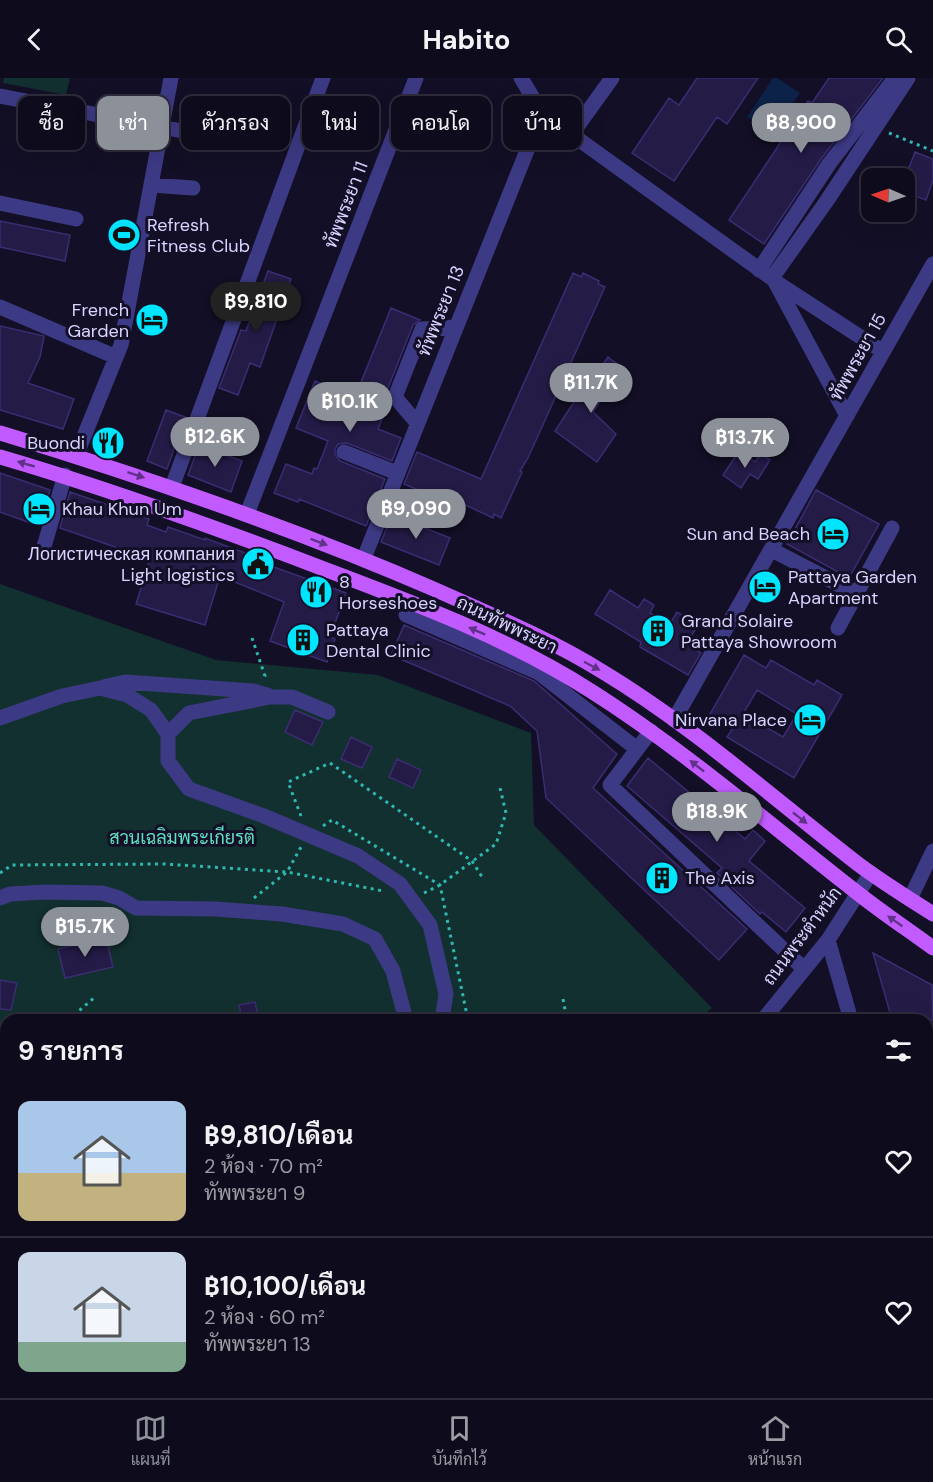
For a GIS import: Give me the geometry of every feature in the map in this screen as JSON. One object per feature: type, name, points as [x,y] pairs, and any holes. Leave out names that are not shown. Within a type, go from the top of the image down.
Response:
[{"type":"main road","name":"ถนนทัพพระยา","points":[[0,433],[172,487],[248,514],[364,558],[523,628],[603,671],[674,720],[871,873],[933,914]]},
{"type":"main road","name":"ถนนทัพพระยา","points":[[0,457],[230,532],[411,603],[514,647],[589,689],[651,731],[858,894],[933,948]]},
{"type":"street","points":[[167,96],[171,78]]},
{"type":"street","points":[[172,487],[323,78]]},
{"type":"street","name":"ทัพพระยา 11","points":[[248,514],[416,78]]},
{"type":"street","points":[[521,78],[532,96]]},
{"type":"street","points":[[582,120],[612,78]]},
{"type":"street","points":[[768,276],[829,164],[895,78]]},
{"type":"street","points":[[768,276],[877,127],[908,78]]},
{"type":"street","points":[[0,96],[97,115]]},
{"type":"street","points":[[582,143],[768,276],[882,351]]},
{"type":"street","points":[[76,456],[116,357],[124,330],[157,150]]},
{"type":"street","name":"ทัพพระยา 13","points":[[364,558],[527,150]]},
{"type":"street","points":[[152,185],[193,188]]},
{"type":"street","points":[[0,203],[76,219]]},
{"type":"street","name":"ทัพพระยา 15","points":[[674,720],[933,264]]},
{"type":"street","points":[[768,276],[847,416]]},
{"type":"street","points":[[0,307],[116,357]]},
{"type":"street","points":[[417,423],[395,397],[418,338],[422,329],[456,327]]},
{"type":"street","points":[[344,452],[397,473]]},
{"type":"street","points":[[43,550],[64,476]]},
{"type":"street","points":[[838,628],[892,528]]},
{"type":"street","points":[[772,550],[857,594]]},
{"type":"street","points":[[411,603],[406,615],[539,673],[637,749]]},
{"type":"street","points":[[0,718],[63,696],[125,682],[253,691],[270,697]]},
{"type":"street","points":[[100,688],[127,695],[151,710],[168,734],[168,761],[189,789],[264,816],[358,856],[400,884],[413,898],[430,925],[446,994],[443,1014]]},
{"type":"street","points":[[168,734],[189,713],[270,697],[292,697],[328,712]]},
{"type":"street","points":[[651,731],[610,785],[804,969]]},
{"type":"street","points":[[909,899],[933,851]]},
{"type":"street","name":"ถนนพระตำหนัก","points":[[768,1014],[828,940],[871,873]]},
{"type":"street","points":[[0,898],[10,894],[45,892],[102,893],[119,898],[136,908],[249,911],[342,924],[375,939],[393,970],[404,1014]]},
{"type":"street","points":[[828,940],[848,1014]]},
{"type":"path","points":[[877,127],[933,151]]},
{"type":"path","points":[[252,638],[264,676],[253,691]]},
{"type":"path","points":[[330,763],[472,861],[484,880]]},
{"type":"path","points":[[0,873],[12,865],[164,864],[286,872],[413,898],[440,885],[496,844],[506,813],[500,788]]},
{"type":"path","points":[[440,885],[467,1014]]},
{"type":"path","points":[[75,1014],[94,998]]},
{"type":"path","points":[[563,999],[566,1014]]},
{"type":"green space","points":[[4,78],[70,78],[66,95],[3,83]]},
{"type":"green space","name":"สวนเฉลิมพระเกียรติ","points":[[0,584],[216,660],[378,675],[531,733],[534,825],[712,1008],[704,1014],[0,1014]]},
{"type":"water","points":[[773,78],[777,78],[800,93],[773,134],[747,117]]},
{"type":"building","points":[[697,78],[758,78],[727,124],[717,117],[674,181],[632,153],[669,98],[679,105]]},
{"type":"building","points":[[829,78],[883,78],[821,159],[764,244],[729,220],[808,101],[812,103]]},
{"type":"building","points":[[915,152],[933,159],[933,180],[926,200],[915,196],[915,168],[909,168]]},
{"type":"building","points":[[0,221],[70,235],[65,261],[0,247]]},
{"type":"building","points":[[268,271],[291,279],[260,367],[250,363],[238,395],[219,388],[241,330],[246,331]]},
{"type":"building","points":[[573,273],[581,277],[583,273],[599,281],[598,284],[605,287],[528,458],[520,471],[522,472],[501,518],[494,514],[493,518],[459,502],[457,506],[404,484],[417,452],[481,479]]},
{"type":"building","points":[[391,308],[420,320],[413,325],[386,393],[388,404],[378,429],[401,438],[392,461],[347,443],[338,444],[335,449],[335,454],[340,461],[385,479],[366,526],[299,499],[298,502],[274,493],[286,464],[312,474],[314,468],[317,469],[328,441],[296,428],[315,381],[355,397]]},
{"type":"building","points":[[0,326],[44,336],[40,357],[28,383],[74,399],[63,429],[0,410]]},
{"type":"building","points":[[608,357],[617,364],[613,370],[622,376],[609,395],[606,392],[593,412],[616,434],[597,462],[555,431],[589,379],[591,381]]},
{"type":"building","points":[[166,410],[185,417],[167,469],[147,461]]},
{"type":"building","points":[[199,445],[242,461],[231,492],[188,475]]},
{"type":"building","points":[[739,451],[755,462],[761,454],[770,460],[758,479],[750,474],[741,488],[723,475]]},
{"type":"building","points":[[0,473],[50,490],[41,522],[37,520],[36,525],[0,512]]},
{"type":"building","name":"Sun and Beach","points":[[816,490],[879,524],[849,578],[787,544]]},
{"type":"building","points":[[70,492],[149,519],[147,525],[166,532],[168,527],[205,540],[205,538],[272,563],[271,566],[346,593],[330,637],[335,639],[327,662],[270,641],[284,602],[220,576],[205,625],[136,604],[150,559],[60,528]]},
{"type":"building","points":[[392,515],[450,538],[439,565],[381,542]]},
{"type":"building","name":"Grand Solaire Pattaya Showroom","points":[[610,590],[638,608],[644,599],[654,605],[650,613],[669,625],[677,612],[698,625],[690,638],[695,641],[691,647],[701,653],[688,675],[640,647],[641,642],[595,614]]},
{"type":"building","points":[[404,625],[534,681],[617,754],[593,788],[747,929],[719,960],[546,798],[537,731],[510,706],[391,655]]},
{"type":"building","name":"Nirvana Place","points":[[744,655],[766,668],[771,660],[814,685],[817,680],[842,695],[794,778],[727,737],[733,728],[710,714]],"holes":[[[757,690],[797,714],[783,737],[743,714]]]},
{"type":"building","points":[[295,710],[323,722],[312,745],[285,732]]},
{"type":"building","points":[[351,737],[372,747],[362,768],[341,759]]},
{"type":"building","points":[[648,758],[745,839],[753,830],[765,841],[749,861],[805,908],[786,932],[762,912],[760,914],[717,873],[722,868],[627,786]]},
{"type":"building","points":[[397,759],[421,770],[413,788],[389,777]]},
{"type":"building","points":[[106,938],[113,967],[65,978],[58,949]]},
{"type":"building","points":[[873,953],[932,985],[933,1014],[890,1014]]},
{"type":"building","points":[[0,980],[17,983],[11,1010],[0,1009]]},
{"type":"building","points":[[255,1002],[258,1014],[241,1014],[239,1005]]},
{"type":"place","name":"Refresh Fitness Club","points":[[124,235]]},
{"type":"place","name":"French Garden","points":[[152,320]]},
{"type":"place","name":"Buondi","points":[[108,443]]},
{"type":"place","name":"Khau Khun Um","points":[[39,509]]},
{"type":"place","name":"Sun and Beach","points":[[833,534]]},
{"type":"place","name":"Логистическая компания Light logistics","points":[[258,564]]},
{"type":"place","name":"Pattaya Garden Apartment","points":[[765,587]]},
{"type":"place","name":"8 Horseshoes","points":[[316,592]]},
{"type":"place","name":"Grand Solaire Pattaya Showroom","points":[[658,631]]},
{"type":"place","name":"Pattaya Dental Clinic","points":[[303,640]]},
{"type":"place","name":"Nirvana Place","points":[[810,720]]},
{"type":"place","name":"The Axis","points":[[662,878]]}]
